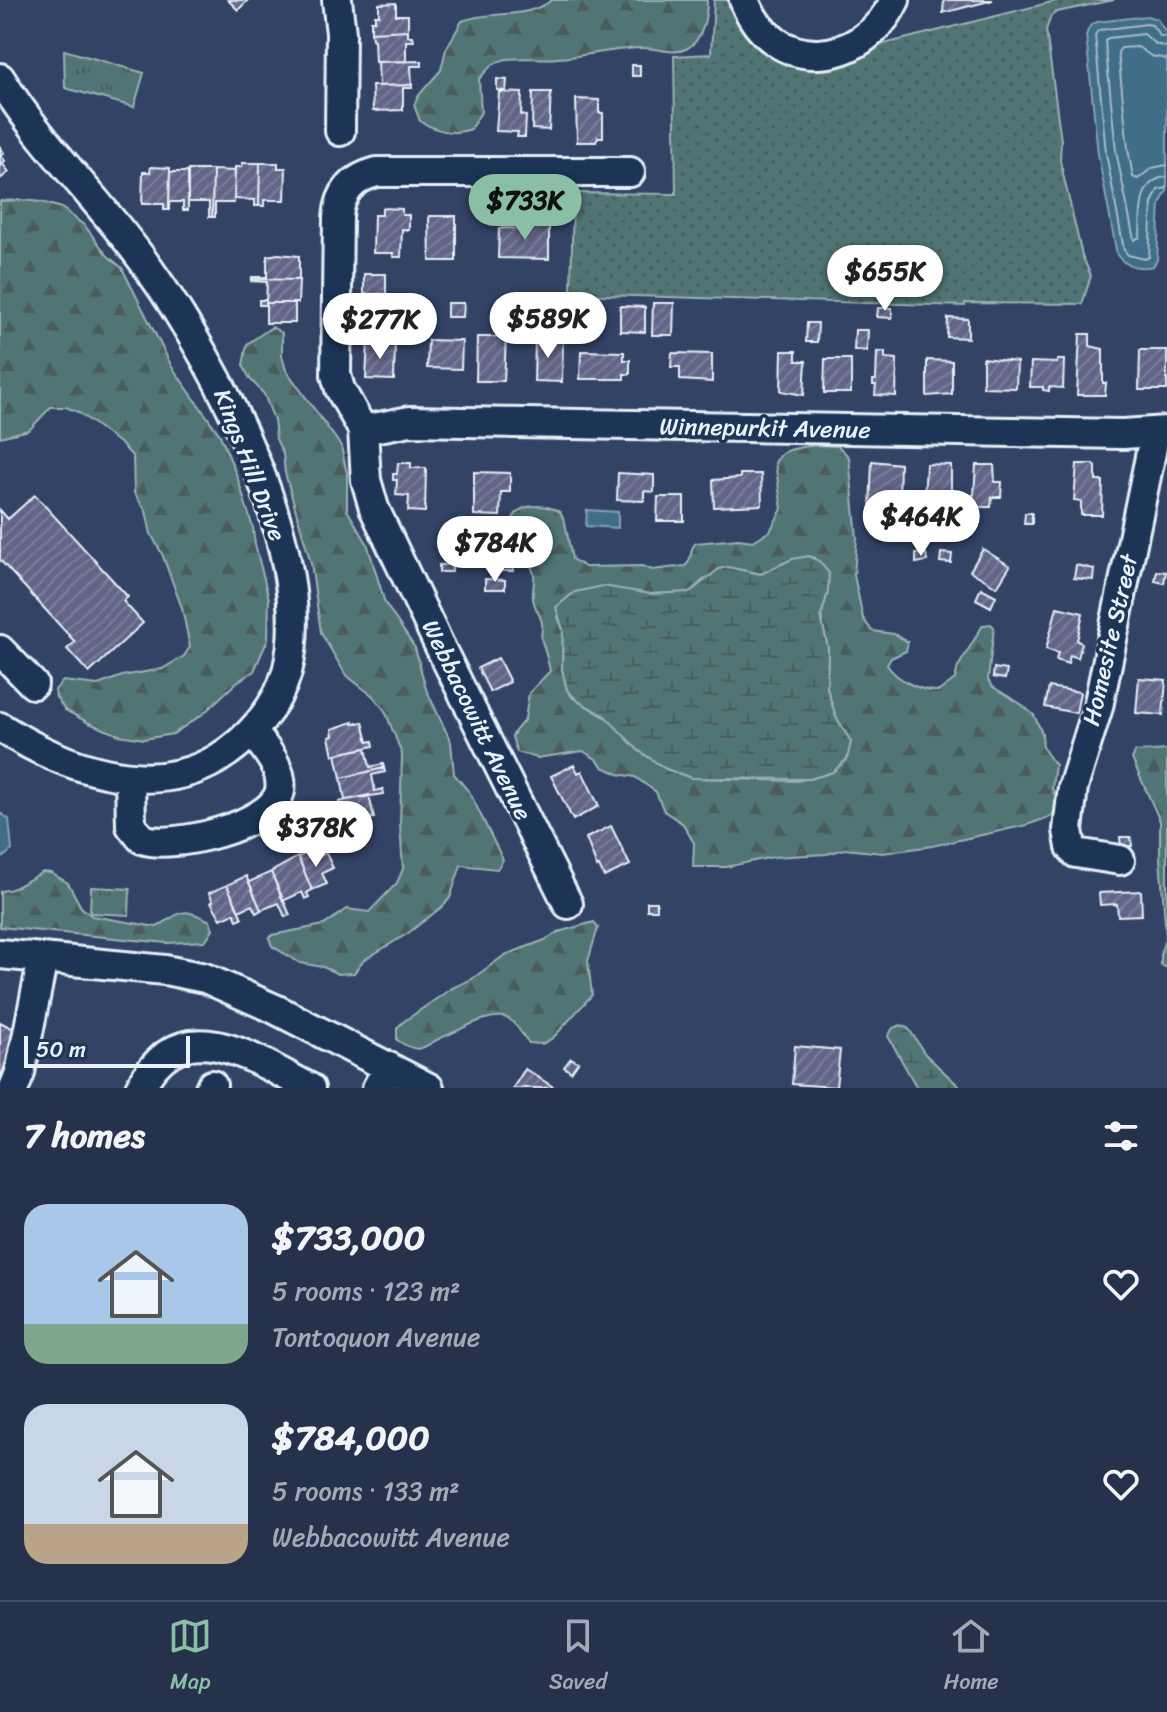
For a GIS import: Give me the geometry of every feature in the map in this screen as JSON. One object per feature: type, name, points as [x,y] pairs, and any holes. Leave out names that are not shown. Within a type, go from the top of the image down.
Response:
[{"type":"street","points":[[337,0],[341,44],[340,131]]},
{"type":"street","points":[[744,0],[754,21],[770,38],[797,52],[819,55],[840,52],[864,40],[881,25],[895,0]]},
{"type":"street","name":"Kings Hill Drive","points":[[0,78],[36,129],[138,253],[172,303],[217,380],[255,464],[281,543],[292,619],[291,653],[278,695],[252,731],[227,753],[203,766],[171,775],[130,777],[102,772],[65,761],[0,727]]},
{"type":"street","name":"Webbacowitt Avenue","points":[[568,904],[374,508],[366,480],[363,430],[340,389],[336,375],[338,217],[340,202],[348,187],[367,174],[405,170],[630,172]]},
{"type":"street","name":"Winnepurkit Avenue","points":[[363,430],[410,421],[1161,432]]},
{"type":"street","name":"Homesite Street","points":[[1120,860],[1081,856],[1074,851],[1068,830],[1079,761],[1098,707],[1161,432]]},
{"type":"street","points":[[0,650],[33,684]]},
{"type":"street","points":[[130,777],[131,826],[142,839],[170,841],[233,827],[267,810],[280,790],[277,767],[252,731]]},
{"type":"street","points":[[0,954],[165,970],[205,978],[264,1003],[383,1077],[429,1088]]},
{"type":"street","points":[[14,1088],[20,1073],[43,958]]},
{"type":"street","points":[[140,1088],[151,1071],[172,1050],[209,1043],[230,1048],[310,1088]]},
{"type":"green space","points":[[552,0],[707,0],[700,34],[686,49],[633,48],[558,58],[499,61],[479,79],[481,112],[471,129],[445,131],[420,121],[414,105],[441,70],[446,49],[462,21],[519,13]]},
{"type":"green space","points":[[714,0],[731,0],[740,22],[754,40],[771,53],[791,62],[812,65],[834,64],[856,58],[876,46],[1060,0],[1114,0],[1057,12],[1051,16],[1046,30],[1061,140],[1060,161],[1082,255],[1091,276],[1082,304],[965,303],[965,306],[571,294],[573,193],[676,194],[674,56],[711,54]]},
{"type":"green space","points":[[64,50],[144,73],[134,107],[65,88]]},
{"type":"green space","points":[[22,200],[62,208],[85,226],[107,255],[122,268],[172,367],[220,435],[253,528],[269,599],[268,639],[254,671],[237,682],[203,714],[173,734],[144,739],[119,735],[65,710],[56,697],[55,690],[63,681],[98,685],[122,676],[162,669],[184,656],[190,647],[182,608],[162,554],[151,534],[146,511],[134,493],[133,457],[78,412],[66,407],[51,407],[29,430],[0,437],[0,201]]},
{"type":"green space","points":[[272,327],[282,333],[282,356],[286,370],[341,446],[347,473],[347,510],[367,543],[385,603],[415,648],[426,689],[451,742],[454,774],[470,793],[503,860],[497,869],[461,865],[450,898],[443,906],[407,934],[364,960],[354,973],[338,974],[323,967],[300,963],[272,946],[269,938],[324,925],[347,909],[369,912],[397,883],[403,869],[400,825],[402,754],[385,711],[373,696],[346,675],[321,633],[311,563],[285,473],[283,454],[276,439],[274,420],[264,394],[250,379],[243,365],[247,344]]},
{"type":"green space","points":[[815,445],[838,446],[849,457],[857,538],[854,575],[863,618],[872,631],[894,634],[908,642],[906,651],[891,658],[887,665],[903,680],[917,687],[939,691],[955,679],[958,667],[983,625],[991,624],[994,627],[988,680],[993,687],[1034,715],[1042,733],[1043,748],[1055,765],[1052,788],[1058,803],[1052,816],[1027,825],[932,846],[883,853],[845,849],[827,854],[773,857],[726,867],[693,867],[694,843],[683,824],[664,811],[656,792],[635,777],[603,767],[583,751],[537,758],[517,752],[512,737],[525,719],[529,693],[550,671],[541,639],[542,623],[533,599],[534,574],[512,529],[519,511],[540,506],[560,512],[572,559],[585,567],[643,566],[652,570],[685,566],[696,543],[738,539],[753,541],[770,531],[782,509],[775,463],[787,451]],"holes":[[[814,557],[828,573],[828,592],[821,616],[828,649],[827,688],[836,717],[851,742],[843,761],[832,771],[797,781],[692,778],[666,769],[638,750],[613,722],[573,698],[567,690],[562,669],[563,630],[558,617],[569,596],[592,589],[650,594],[690,592],[703,580],[727,567],[761,574],[783,563]]]},
{"type":"green space","points":[[809,556],[819,561],[829,573],[828,592],[821,616],[828,649],[827,688],[836,717],[851,742],[847,759],[833,772],[810,779],[692,778],[666,769],[638,750],[605,716],[578,701],[567,690],[562,669],[563,630],[556,607],[575,592],[603,586],[651,594],[690,592],[719,569],[727,567],[761,574],[792,559]]},
{"type":"green space","points":[[1167,750],[1167,968],[1161,965],[1166,936],[1160,821],[1132,759],[1135,752]]},
{"type":"green space","points":[[43,872],[68,883],[81,907],[92,916],[157,927],[187,912],[210,921],[213,929],[205,941],[167,943],[0,927],[0,891],[12,889]]},
{"type":"green space","points":[[91,887],[130,889],[129,915],[90,913]]},
{"type":"green space","points":[[594,922],[598,928],[588,961],[592,995],[553,1038],[542,1044],[529,1043],[512,1021],[494,1017],[476,1022],[422,1048],[412,1048],[397,1040],[397,1028],[403,1022],[505,955],[558,932]]},
{"type":"green space","points":[[901,1025],[909,1029],[925,1054],[961,1088],[917,1088],[888,1036],[893,1028]]},
{"type":"water","points":[[1147,16],[1157,19],[1167,34],[1167,191],[1160,204],[1157,260],[1153,266],[1143,267],[1129,265],[1117,255],[1098,154],[1086,35],[1090,26],[1097,22]]},
{"type":"water","points":[[587,510],[618,512],[618,528],[586,526]]},
{"type":"water","points":[[0,813],[9,819],[12,850],[2,858],[0,858]]},
{"type":"building","points":[[228,0],[248,0],[238,10]]},
{"type":"building","points":[[944,0],[993,0],[943,13]]},
{"type":"building","points":[[396,3],[396,15],[408,15],[408,30],[371,32],[371,21],[379,15],[379,4]]},
{"type":"building","points":[[408,30],[408,36],[413,36],[414,41],[406,41],[406,61],[375,62],[371,32]]},
{"type":"building","points":[[422,61],[422,66],[411,66],[412,85],[379,86],[378,62]]},
{"type":"building","points":[[632,65],[640,65],[640,76],[632,76]]},
{"type":"building","points":[[497,79],[507,80],[506,91],[497,90]]},
{"type":"building","points":[[412,85],[412,88],[403,88],[403,110],[373,111],[372,86]]},
{"type":"building","points":[[499,92],[522,93],[521,115],[526,116],[525,137],[517,137],[518,132],[496,131]]},
{"type":"building","points":[[533,92],[551,92],[549,130],[532,129]]},
{"type":"building","points":[[576,99],[599,100],[599,113],[603,113],[603,137],[598,137],[596,142],[577,142]]},
{"type":"building","points":[[0,147],[5,161],[2,163],[9,172],[0,179]]},
{"type":"building","points":[[242,163],[260,163],[259,206],[255,206],[255,200],[234,199],[235,167],[242,167]]},
{"type":"building","points":[[260,163],[278,163],[278,168],[286,168],[285,200],[264,200],[264,206],[259,206]]},
{"type":"building","points":[[151,167],[170,168],[169,210],[164,210],[164,204],[142,204],[143,172],[150,172]]},
{"type":"building","points":[[188,170],[213,170],[212,217],[209,217],[209,202],[188,202]]},
{"type":"building","points":[[213,170],[235,171],[234,203],[215,203],[215,217],[212,217]]},
{"type":"building","points":[[170,172],[188,172],[188,210],[183,210],[183,202],[169,202]]},
{"type":"building","points":[[382,208],[402,209],[402,215],[409,215],[409,230],[402,229],[401,257],[393,257],[393,253],[373,253],[374,215],[382,215]]},
{"type":"building","points":[[429,216],[456,216],[456,261],[430,261]]},
{"type":"building","points":[[533,222],[549,222],[549,259],[498,258],[499,228],[533,229]]},
{"type":"building","points":[[267,256],[299,256],[299,280],[251,279],[267,277]]},
{"type":"building","points":[[364,274],[386,274],[386,294],[364,294]]},
{"type":"building","points":[[251,279],[299,280],[298,303],[266,303],[267,282]]},
{"type":"building","points":[[259,300],[266,300],[266,303],[295,303],[295,323],[266,323],[266,305],[259,305]]},
{"type":"building","points":[[506,301],[519,301],[518,322],[506,322]]},
{"type":"building","points":[[447,303],[464,303],[463,317],[447,317]]},
{"type":"building","points":[[653,303],[674,303],[673,335],[652,335]]},
{"type":"building","points":[[399,306],[410,306],[410,315],[399,315]]},
{"type":"building","points":[[620,306],[645,307],[645,332],[620,331]]},
{"type":"building","points":[[878,308],[892,308],[892,318],[877,317]]},
{"type":"building","points":[[948,318],[968,319],[968,338],[947,337]]},
{"type":"building","points":[[807,323],[818,323],[817,342],[806,342]]},
{"type":"building","points":[[855,330],[868,330],[867,351],[854,350]]},
{"type":"building","points":[[1080,334],[1090,334],[1090,346],[1103,349],[1105,395],[1077,395]]},
{"type":"building","points":[[477,337],[506,337],[504,381],[476,381]]},
{"type":"building","points":[[535,339],[563,340],[562,382],[534,381]]},
{"type":"building","points":[[368,340],[382,340],[382,344],[395,345],[394,380],[366,379]]},
{"type":"building","points":[[428,340],[462,341],[461,369],[427,368]]},
{"type":"building","points":[[1140,350],[1167,350],[1167,390],[1139,390]]},
{"type":"building","points":[[581,351],[624,352],[624,360],[630,360],[630,374],[624,374],[624,379],[580,379]]},
{"type":"building","points":[[782,351],[796,351],[796,361],[806,361],[804,395],[781,391]]},
{"type":"building","points":[[877,352],[885,352],[885,358],[897,359],[896,396],[875,395],[873,380],[876,380]]},
{"type":"building","points":[[672,353],[712,354],[712,382],[680,380],[680,367],[671,367]]},
{"type":"building","points":[[983,358],[1017,362],[1016,388],[983,387]]},
{"type":"building","points":[[825,359],[851,359],[851,393],[824,393]]},
{"type":"building","points":[[927,360],[952,361],[952,394],[927,396]]},
{"type":"building","points":[[1057,360],[1064,360],[1063,388],[1049,387],[1049,391],[1043,390],[1043,387],[1030,387],[1031,362],[1057,363]]},
{"type":"building","points":[[872,461],[900,464],[899,499],[905,499],[905,512],[899,512],[899,524],[872,523]]},
{"type":"building","points":[[398,463],[411,463],[411,468],[426,468],[425,512],[408,511],[409,496],[396,495],[397,480],[393,480],[393,474],[397,474]]},
{"type":"building","points":[[926,464],[951,465],[951,502],[934,501],[934,510],[925,510]]},
{"type":"building","points":[[1077,464],[1094,464],[1096,481],[1103,481],[1102,515],[1081,515],[1081,501],[1074,500]]},
{"type":"building","points":[[976,465],[994,465],[995,482],[1002,482],[1001,497],[992,497],[991,507],[974,507],[974,501],[968,501],[969,495],[974,495]]},
{"type":"building","points":[[474,472],[510,473],[510,492],[501,492],[500,516],[474,515]]},
{"type":"building","points":[[618,473],[654,475],[654,492],[644,491],[644,501],[617,500]]},
{"type":"building","points":[[740,474],[761,474],[762,505],[714,507],[713,480],[740,478]]},
{"type":"building","points":[[35,495],[128,597],[123,601],[143,623],[89,673],[67,649],[75,642],[0,560],[0,510],[8,519]]},
{"type":"building","points":[[658,497],[684,497],[684,521],[657,521]]},
{"type":"building","points":[[1025,513],[1032,513],[1032,524],[1024,524]]},
{"type":"building","points":[[983,549],[1010,566],[997,587],[970,571]]},
{"type":"building","points":[[512,552],[513,571],[501,571],[501,553]]},
{"type":"building","points":[[926,553],[927,561],[916,563],[916,554]]},
{"type":"building","points":[[941,553],[952,554],[951,563],[940,562]]},
{"type":"building","points":[[452,564],[452,572],[439,572],[439,565]]},
{"type":"building","points":[[1076,565],[1094,569],[1093,580],[1074,578]]},
{"type":"building","points":[[1157,571],[1166,572],[1164,583],[1155,581]]},
{"type":"building","points":[[485,579],[505,580],[505,589],[485,589]]},
{"type":"building","points":[[981,588],[996,596],[991,607],[976,599]]},
{"type":"building","points":[[1057,607],[1083,613],[1077,641],[1082,643],[1078,658],[1070,655],[1068,664],[1056,660],[1058,653],[1046,649]]},
{"type":"building","points":[[498,658],[510,682],[490,692],[478,668]]},
{"type":"building","points":[[994,668],[1007,670],[1005,679],[993,677]]},
{"type":"building","points":[[1139,678],[1166,680],[1163,715],[1136,713]]},
{"type":"building","points":[[1049,687],[1080,692],[1076,713],[1045,707]]},
{"type":"building","points":[[363,722],[368,742],[373,741],[374,746],[333,755],[329,737],[333,736],[332,729]]},
{"type":"building","points":[[366,748],[370,767],[383,764],[384,768],[341,778],[336,754]]},
{"type":"building","points":[[574,765],[578,773],[582,771],[599,806],[573,820],[551,776]]},
{"type":"building","points":[[384,768],[385,772],[372,775],[375,791],[383,789],[384,794],[345,800],[341,778]]},
{"type":"building","points":[[369,795],[374,818],[343,824],[339,802]]},
{"type":"building","points":[[611,826],[630,865],[604,877],[586,838]]},
{"type":"building","points":[[1120,837],[1131,837],[1132,846],[1121,846]]},
{"type":"building","points":[[307,853],[308,857],[315,854],[316,858],[326,853],[333,868],[322,873],[327,884],[312,890],[298,857]]},
{"type":"building","points":[[298,857],[312,890],[305,899],[302,892],[283,901],[271,872]]},
{"type":"building","points":[[271,872],[290,915],[285,917],[279,903],[261,910],[249,882]]},
{"type":"building","points":[[246,876],[261,910],[256,913],[252,905],[239,911],[227,885]]},
{"type":"building","points":[[227,885],[242,918],[237,920],[234,913],[221,919],[211,902],[209,893]]},
{"type":"building","points":[[1141,891],[1142,915],[1118,916],[1117,904],[1100,905],[1099,893]]},
{"type":"building","points":[[647,902],[657,902],[657,910],[647,910]]},
{"type":"building","points":[[0,1022],[18,1031],[1,1076],[0,1075]]},
{"type":"building","points":[[795,1046],[840,1050],[836,1087],[792,1084]]},
{"type":"building","points":[[571,1058],[578,1062],[571,1072],[564,1067]]},
{"type":"building","points":[[525,1069],[555,1088],[513,1088]]}]
